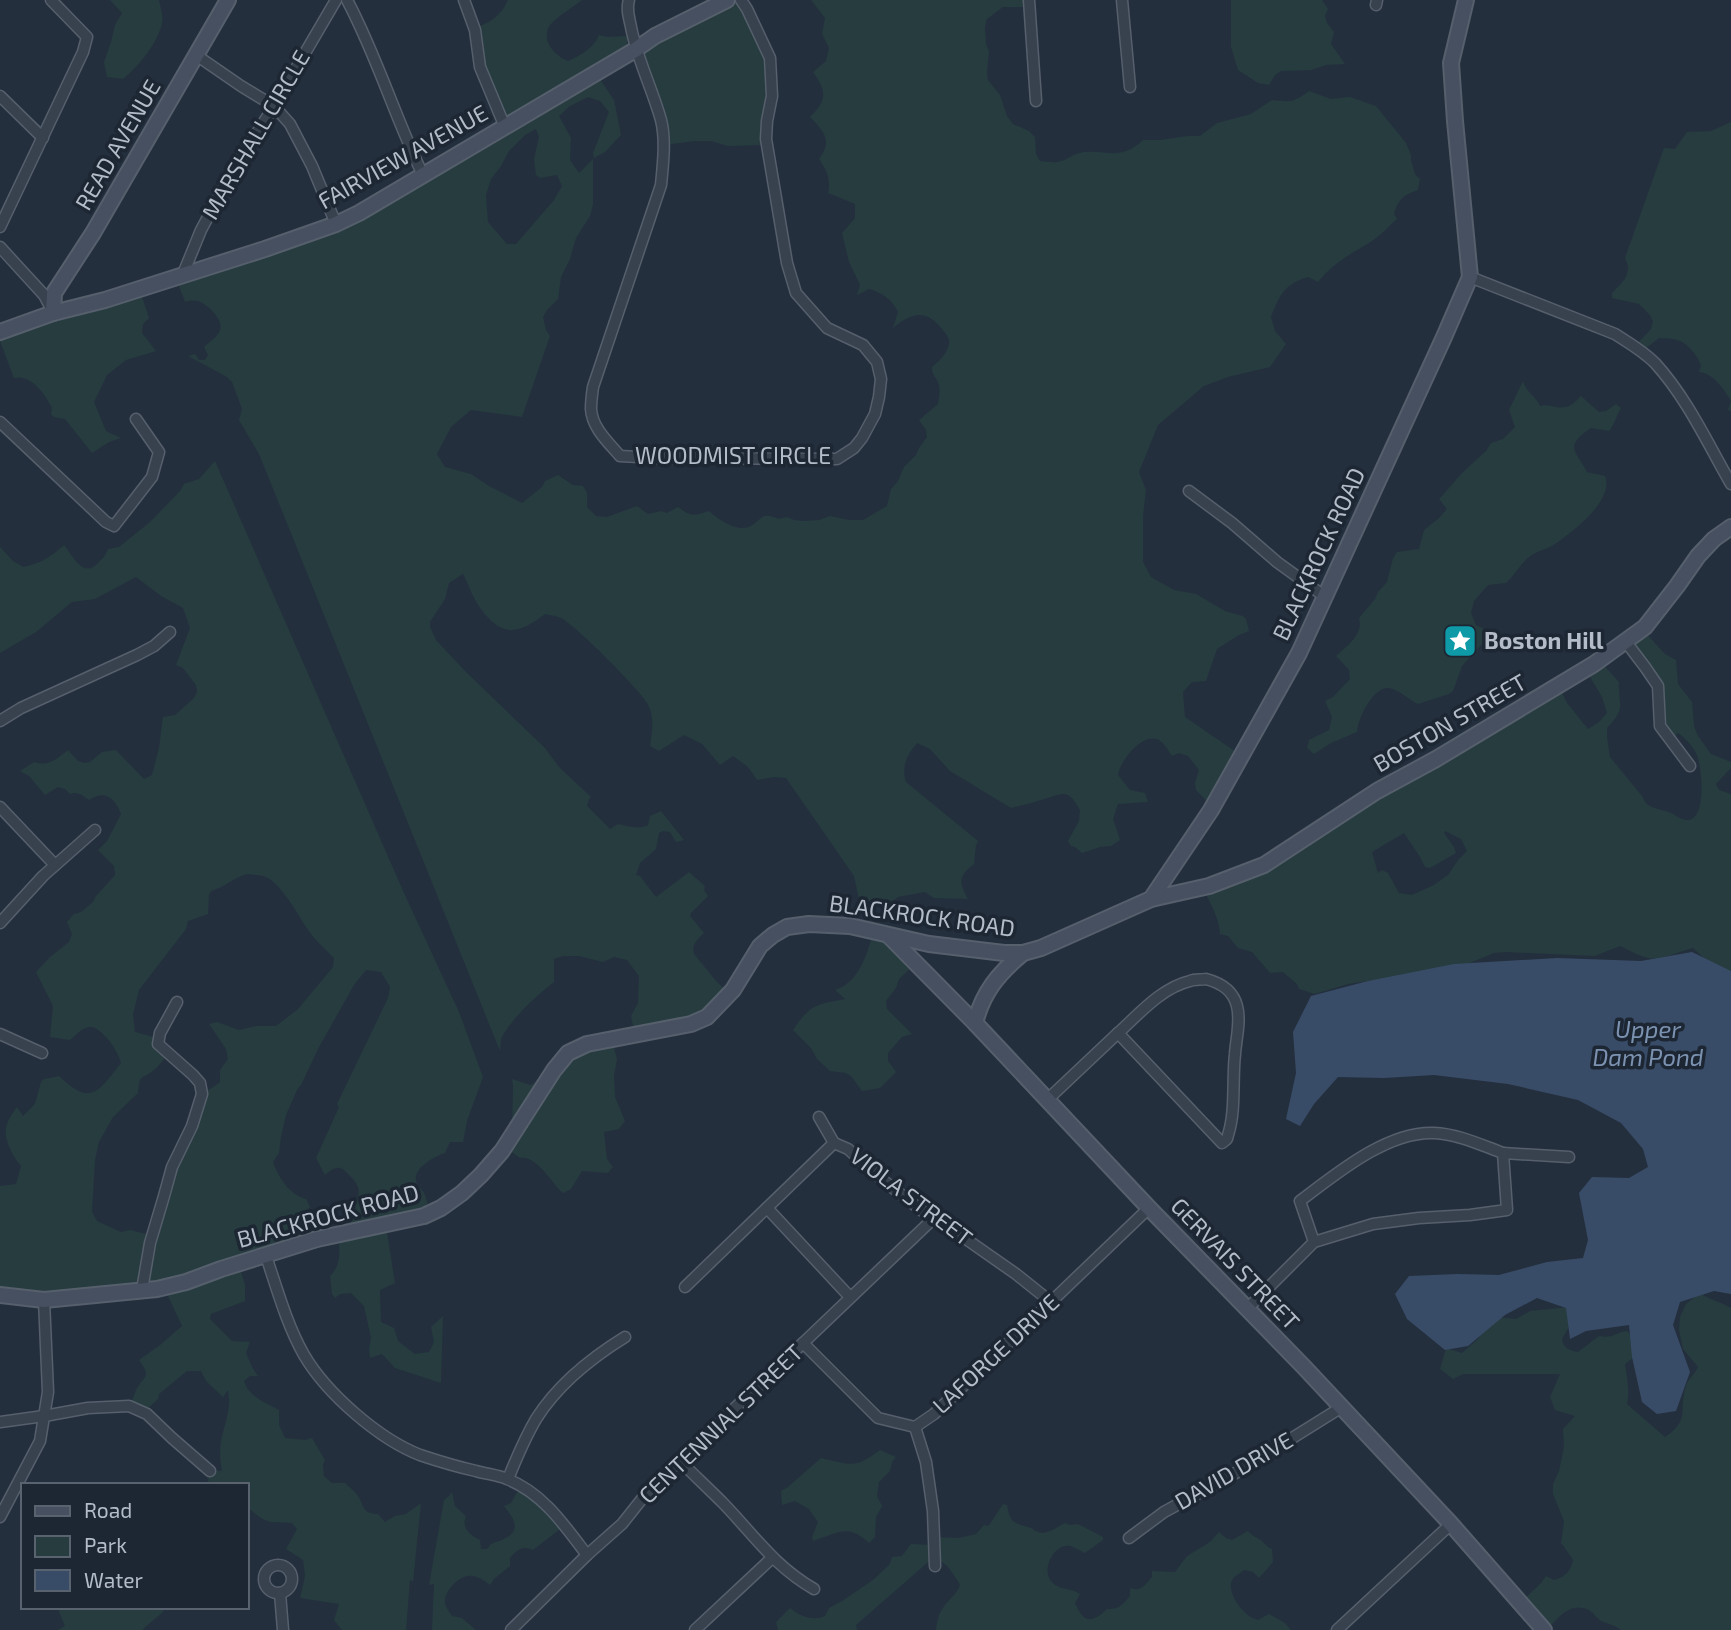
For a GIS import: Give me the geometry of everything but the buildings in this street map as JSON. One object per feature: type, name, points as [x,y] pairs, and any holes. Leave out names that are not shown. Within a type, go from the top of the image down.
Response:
[{"type":"street","points":[[0,227],[83,52],[87,37],[51,0]]},
{"type":"street","name":"READ AVENUE","points":[[53,313],[54,293],[93,233],[228,0]]},
{"type":"street","name":"MARSHALL CIRCLE","points":[[183,274],[201,230],[231,174],[336,0]]},
{"type":"street","points":[[347,0],[423,175]]},
{"type":"street","points":[[464,0],[475,30],[480,67],[506,127]]},
{"type":"street","name":"WOODMIST CIRCLE","points":[[629,0],[627,8],[635,50],[662,122],[663,169],[661,185],[593,387],[591,412],[596,424],[601,435],[620,456],[837,459],[854,448],[862,438],[875,414],[881,379],[877,362],[863,345],[827,328],[796,293],[787,263],[766,139],[772,96],[770,58],[741,0]]},
{"type":"street","name":"FAIRVIEW AVENUE","points":[[0,332],[336,224],[506,127],[655,36],[726,0]]},
{"type":"street","points":[[1029,0],[1036,101]]},
{"type":"street","points":[[1122,0],[1130,87]]},
{"type":"street","points":[[1465,0],[1451,63],[1470,277],[1615,334],[1636,347],[1655,363],[1676,391],[1731,484]]},
{"type":"street","points":[[196,55],[274,106],[290,124],[312,166],[336,224]]},
{"type":"street","points":[[0,96],[43,138]]},
{"type":"street","points":[[0,247],[44,295],[53,313]]},
{"type":"street","name":"BLACKROCK ROAD","points":[[0,1295],[44,1300],[157,1289],[317,1239],[424,1216],[462,1193],[481,1175],[502,1151],[554,1070],[568,1053],[587,1044],[691,1024],[707,1017],[733,990],[760,946],[785,929],[809,924],[850,926],[929,944],[1023,953],[1041,948],[1151,899],[1211,810],[1294,662],[1470,277]]},
{"type":"street","points":[[0,422],[106,522],[114,526],[152,477],[159,452],[136,419]]},
{"type":"street","points":[[1189,491],[1324,596]]},
{"type":"street","name":"BOSTON STREET","points":[[1151,899],[1209,886],[1264,865],[1377,791],[1482,733],[1594,664],[1645,627],[1706,548],[1731,527]]},
{"type":"street","points":[[0,721],[21,708],[137,655],[154,646],[170,632]]},
{"type":"street","points":[[1626,642],[1658,686],[1660,726],[1690,766]]},
{"type":"street","points":[[0,807],[55,865]]},
{"type":"street","points":[[0,923],[43,876],[94,830]]},
{"type":"street","name":"GERVAIS STREET","points":[[888,935],[1342,1407],[1451,1524],[1544,1630]]},
{"type":"street","points":[[975,1023],[987,992],[1008,966],[1023,953]]},
{"type":"street","points":[[1048,1100],[1118,1033],[1146,1007],[1169,989],[1190,981],[1206,979],[1220,983],[1231,993],[1237,1007],[1238,1029],[1228,1139],[1222,1143],[1118,1033]]},
{"type":"street","points":[[142,1290],[150,1243],[163,1196],[172,1167],[192,1126],[201,1094],[200,1083],[158,1044],[160,1033],[177,1002]]},
{"type":"street","points":[[0,1034],[42,1054]]},
{"type":"street","points":[[820,1117],[834,1143]]},
{"type":"street","points":[[1314,1242],[1300,1201],[1379,1148],[1413,1134],[1436,1133],[1465,1139],[1503,1153],[1569,1157]]},
{"type":"street","name":"VIOLA STREET","points":[[685,1287],[834,1143],[848,1149],[933,1219],[1016,1274],[1051,1302]]},
{"type":"street","points":[[1247,1309],[1314,1242],[1373,1224],[1507,1210],[1503,1153]]},
{"type":"street","points":[[767,1208],[850,1297]]},
{"type":"street","name":"LAFORGE DRIVE","points":[[803,1343],[878,1419],[915,1427],[934,1414],[1149,1208]]},
{"type":"street","name":"CENTENNIAL STREET","points":[[511,1630],[622,1524],[649,1490],[933,1219]]},
{"type":"street","points":[[266,1256],[288,1320],[305,1356],[328,1387],[359,1417],[418,1454],[508,1479],[534,1494],[559,1518],[587,1555]]},
{"type":"street","points":[[0,1517],[40,1441],[48,1392],[44,1300]]},
{"type":"street","points":[[508,1479],[537,1417],[561,1387],[586,1363],[625,1337]]},
{"type":"street","points":[[0,1422],[88,1408],[129,1406],[147,1414],[210,1471]]},
{"type":"street","name":"DAVID DRIVE","points":[[1129,1538],[1164,1512],[1241,1470],[1342,1407]]},
{"type":"street","points":[[915,1427],[926,1462],[933,1511],[936,1566]]},
{"type":"street","points":[[680,1461],[723,1503],[772,1558],[814,1588]]},
{"type":"street","points":[[1337,1630],[1451,1524]]},
{"type":"street","points":[[695,1630],[772,1558]]},
{"type":"street","points":[[280,1593],[283,1630]]},
{"type":"green space","points":[[110,0],[159,0],[162,14],[160,31],[152,46],[123,79],[107,77],[104,62],[115,25],[122,13]]},
{"type":"green space","points":[[508,0],[582,0],[553,22],[547,31],[550,47],[568,61],[590,48],[599,35],[627,36],[627,48],[726,0],[738,0],[759,37],[769,69],[766,145],[728,146],[711,141],[694,141],[664,145],[639,66],[628,52],[596,73],[614,100],[621,135],[605,152],[594,158],[593,153],[609,112],[600,101],[588,97],[570,106],[559,116],[571,138],[570,160],[579,173],[593,159],[593,204],[561,277],[558,299],[543,317],[550,336],[522,417],[471,410],[451,427],[437,454],[445,467],[471,474],[522,503],[542,487],[545,481],[558,475],[573,485],[583,486],[587,493],[587,507],[596,516],[607,517],[637,506],[648,514],[661,511],[667,513],[678,507],[693,515],[709,511],[717,518],[739,528],[749,527],[764,516],[803,521],[830,516],[863,520],[887,506],[891,489],[927,437],[919,420],[938,404],[940,393],[932,367],[945,354],[949,340],[936,323],[924,316],[913,316],[893,328],[898,312],[890,300],[869,289],[857,295],[860,285],[849,262],[842,233],[855,218],[855,204],[828,193],[828,175],[819,159],[825,147],[825,136],[810,117],[820,106],[823,96],[821,85],[813,72],[826,61],[829,48],[822,34],[825,18],[811,0],[1028,0],[1028,7],[1003,7],[987,19],[987,72],[988,80],[1000,95],[1007,116],[1013,124],[1029,131],[1035,137],[1036,154],[1040,161],[1060,161],[1084,152],[1121,152],[1143,140],[1200,136],[1217,123],[1251,114],[1272,100],[1292,101],[1309,91],[1331,99],[1350,97],[1376,106],[1406,143],[1415,174],[1420,179],[1418,190],[1400,201],[1394,214],[1397,219],[1382,233],[1350,254],[1318,282],[1308,277],[1288,287],[1271,317],[1275,331],[1286,344],[1270,367],[1204,386],[1158,425],[1139,472],[1146,490],[1143,562],[1151,577],[1174,590],[1196,594],[1225,611],[1243,616],[1249,631],[1217,649],[1206,681],[1192,682],[1183,692],[1185,717],[1242,756],[1211,806],[1196,790],[1199,770],[1188,756],[1179,753],[1172,756],[1157,739],[1144,741],[1127,756],[1118,775],[1130,790],[1145,793],[1148,802],[1118,804],[1113,819],[1120,840],[1111,846],[1082,853],[1068,841],[1079,821],[1080,810],[1069,795],[1061,794],[1011,808],[950,771],[930,749],[917,743],[906,761],[906,782],[978,841],[974,864],[962,879],[968,899],[934,898],[925,892],[898,897],[889,904],[859,900],[854,876],[786,778],[757,780],[748,767],[733,756],[720,765],[702,744],[684,735],[659,751],[650,746],[652,719],[647,703],[579,632],[561,618],[545,614],[519,629],[504,629],[496,625],[481,609],[463,574],[449,583],[445,599],[430,622],[436,640],[591,797],[587,806],[610,829],[618,824],[633,827],[648,825],[650,816],[661,811],[684,840],[676,842],[670,832],[659,833],[656,849],[640,863],[636,875],[640,876],[656,897],[689,872],[705,886],[704,890],[708,896],[690,916],[704,933],[693,950],[717,982],[731,995],[707,1017],[635,1034],[631,1016],[638,1003],[639,976],[627,960],[614,957],[603,962],[579,956],[563,956],[554,959],[554,982],[514,1020],[502,1037],[500,1051],[259,454],[239,420],[242,409],[232,382],[188,356],[195,354],[199,360],[205,360],[208,355],[204,347],[219,333],[220,323],[202,303],[185,302],[176,278],[344,220],[503,128],[479,67],[475,28],[495,18]],"holes":[[[536,129],[539,137],[534,159],[536,175],[540,178],[557,175],[562,186],[554,200],[516,244],[507,244],[488,222],[486,195],[491,179],[509,151],[525,135]]]},
{"type":"green space","points":[[1231,0],[1322,0],[1328,9],[1325,16],[1327,23],[1334,32],[1331,44],[1345,64],[1326,65],[1311,70],[1281,71],[1269,85],[1258,83],[1238,70],[1231,47]]},
{"type":"green space","points":[[1731,122],[1731,401],[1713,378],[1699,372],[1701,365],[1697,357],[1681,342],[1659,338],[1641,352],[1635,346],[1651,329],[1653,321],[1639,304],[1612,298],[1612,293],[1627,273],[1625,258],[1664,148],[1675,149],[1687,132],[1711,131]]},
{"type":"green space","points":[[140,291],[149,318],[143,324],[142,333],[156,351],[126,360],[107,375],[94,402],[106,431],[121,438],[92,453],[65,419],[51,414],[52,408],[37,386],[26,379],[14,378],[0,341],[0,332]]},
{"type":"green space","points":[[1523,381],[1540,406],[1567,407],[1581,396],[1599,412],[1616,404],[1621,408],[1609,431],[1591,428],[1582,434],[1575,444],[1574,449],[1587,472],[1605,476],[1603,496],[1589,516],[1569,534],[1528,558],[1506,583],[1488,585],[1474,601],[1471,613],[1476,625],[1492,633],[1462,666],[1453,691],[1418,704],[1395,690],[1382,689],[1371,698],[1357,732],[1314,754],[1307,748],[1309,740],[1329,730],[1332,717],[1325,701],[1333,697],[1350,679],[1349,670],[1336,656],[1357,634],[1359,618],[1387,582],[1397,552],[1419,549],[1424,530],[1447,509],[1439,499],[1491,443],[1503,439],[1515,427],[1509,410]]},
{"type":"green space","points":[[215,461],[404,893],[459,1012],[483,1077],[467,1121],[463,1142],[450,1142],[445,1153],[424,1164],[417,1173],[417,1184],[425,1195],[429,1210],[386,1226],[395,1283],[380,1290],[381,1322],[394,1328],[398,1341],[415,1354],[429,1352],[434,1342],[431,1327],[443,1316],[441,1383],[395,1368],[382,1354],[370,1358],[371,1338],[364,1306],[351,1293],[340,1294],[335,1298],[332,1294],[330,1276],[338,1262],[339,1235],[351,1228],[349,1208],[359,1192],[345,1171],[338,1168],[325,1175],[316,1158],[339,1107],[337,1104],[388,998],[390,987],[381,972],[366,970],[354,985],[319,1047],[286,1115],[279,1153],[273,1162],[285,1185],[306,1199],[310,1207],[300,1220],[306,1241],[239,1264],[245,1285],[245,1301],[211,1314],[210,1319],[232,1341],[250,1342],[246,1353],[258,1376],[250,1376],[244,1381],[246,1387],[258,1398],[279,1410],[279,1425],[285,1438],[312,1438],[325,1460],[324,1476],[332,1483],[345,1483],[357,1494],[366,1511],[378,1514],[385,1522],[406,1514],[421,1503],[406,1630],[342,1630],[334,1620],[339,1604],[300,1598],[305,1576],[303,1560],[286,1549],[297,1529],[292,1523],[268,1521],[248,1508],[248,1483],[208,1483],[209,1470],[222,1471],[220,1455],[229,1406],[228,1390],[223,1397],[206,1381],[201,1371],[187,1371],[159,1394],[158,1399],[145,1411],[130,1406],[146,1373],[139,1360],[182,1326],[167,1294],[149,1288],[0,1296],[0,1186],[16,1184],[21,1166],[6,1138],[9,1120],[17,1107],[23,1116],[35,1104],[44,1079],[59,1076],[79,1091],[93,1092],[106,1082],[121,1063],[109,1040],[94,1028],[84,1029],[70,1040],[50,1037],[53,1006],[36,972],[69,942],[72,934],[67,922],[93,902],[115,875],[114,866],[98,850],[107,841],[121,814],[116,804],[105,795],[89,800],[58,787],[45,795],[29,776],[20,771],[34,762],[44,764],[52,761],[68,750],[78,761],[85,763],[102,752],[116,750],[144,779],[152,775],[163,717],[175,715],[197,692],[196,685],[183,668],[176,665],[190,628],[183,608],[136,577],[95,599],[72,602],[36,632],[0,653],[0,547],[23,567],[45,559],[64,545],[79,564],[93,567],[108,549],[119,547],[150,522],[184,484],[199,479]],"holes":[[[247,874],[266,877],[280,888],[311,934],[334,958],[333,967],[298,1009],[276,1026],[256,1026],[239,1030],[217,1022],[209,1024],[226,1049],[228,1059],[220,1070],[220,1082],[201,1093],[150,1235],[130,1230],[121,1232],[97,1221],[92,1212],[95,1160],[99,1142],[113,1117],[138,1093],[141,1079],[167,1056],[157,1038],[135,1032],[133,1014],[139,990],[186,929],[188,921],[208,914],[211,891]]]},
{"type":"green space","points":[[1642,629],[1665,654],[1676,660],[1678,684],[1692,702],[1694,726],[1698,736],[1711,754],[1731,762],[1731,768],[1716,784],[1719,790],[1731,794],[1731,976],[1717,970],[1693,948],[1653,959],[1620,946],[1595,956],[1494,953],[1448,969],[1348,984],[1315,994],[1299,989],[1283,972],[1270,973],[1252,952],[1238,948],[1228,936],[1220,934],[1216,916],[1203,888],[1263,866],[1559,686],[1567,703],[1588,729],[1599,722],[1607,713],[1602,697],[1586,670],[1600,661],[1619,682],[1619,711],[1607,728],[1610,757],[1650,806],[1683,819],[1695,817],[1699,810],[1702,790],[1696,753],[1678,733],[1674,737],[1659,718],[1648,674],[1621,646]],"holes":[[[1445,831],[1461,839],[1467,851],[1448,875],[1412,895],[1399,893],[1388,873],[1382,870],[1378,873],[1372,852],[1404,833],[1425,867],[1430,868],[1456,853]]]},
{"type":"green space","points":[[873,933],[878,933],[915,964],[899,979],[886,1001],[887,1009],[912,1034],[902,1037],[888,1053],[888,1061],[896,1072],[880,1088],[862,1091],[846,1073],[830,1071],[793,1030],[814,1007],[845,999],[835,990],[850,981],[861,967]]},
{"type":"green space","points":[[612,1040],[617,1059],[614,1076],[615,1097],[625,1121],[619,1129],[604,1132],[607,1159],[613,1167],[608,1173],[582,1171],[571,1189],[563,1193],[538,1165],[526,1158],[520,1158],[505,1147],[512,1135],[512,1079],[530,1085],[551,1074],[570,1053]]},
{"type":"green space","points":[[1700,1293],[1731,1308],[1731,1630],[1621,1630],[1601,1621],[1589,1610],[1576,1608],[1565,1612],[1547,1630],[1520,1603],[1546,1576],[1554,1580],[1564,1575],[1573,1560],[1561,1544],[1564,1521],[1553,1494],[1553,1484],[1564,1447],[1563,1429],[1575,1416],[1555,1410],[1550,1397],[1560,1374],[1463,1374],[1453,1379],[1440,1369],[1446,1348],[1462,1353],[1478,1339],[1494,1317],[1516,1319],[1530,1311],[1569,1307],[1574,1318],[1562,1339],[1565,1347],[1570,1350],[1578,1352],[1599,1336],[1608,1337],[1627,1331],[1636,1341],[1634,1357],[1625,1364],[1627,1404],[1665,1437],[1681,1420],[1686,1386],[1698,1367],[1683,1349],[1679,1330],[1680,1317],[1686,1304]]},
{"type":"green space","points":[[880,1450],[896,1457],[890,1471],[879,1482],[877,1496],[882,1506],[876,1517],[875,1537],[869,1543],[849,1531],[813,1541],[818,1522],[809,1509],[795,1501],[782,1505],[781,1491],[821,1458],[852,1464]]},
{"type":"green space","points":[[520,1487],[564,1526],[533,1550],[523,1548],[517,1551],[510,1558],[510,1566],[490,1585],[471,1576],[460,1579],[453,1585],[446,1596],[446,1606],[452,1616],[462,1618],[476,1630],[432,1630],[434,1584],[429,1585],[444,1500],[452,1492],[455,1506],[466,1516],[467,1531],[480,1540],[481,1549],[487,1549],[513,1533],[515,1524],[504,1506],[511,1503]]},
{"type":"green space","points":[[1003,1504],[1007,1505],[1015,1523],[1038,1532],[1049,1532],[1065,1523],[1078,1524],[1103,1537],[1103,1540],[1085,1553],[1064,1546],[1054,1553],[1048,1564],[1048,1576],[1054,1584],[1080,1594],[1075,1603],[1088,1619],[1097,1617],[1107,1609],[1120,1606],[1130,1596],[1130,1588],[1143,1587],[1152,1577],[1152,1571],[1175,1572],[1187,1556],[1210,1542],[1219,1532],[1232,1540],[1248,1531],[1272,1549],[1273,1562],[1259,1578],[1253,1572],[1244,1570],[1236,1576],[1231,1583],[1233,1594],[1248,1615],[1258,1620],[1269,1614],[1285,1623],[1291,1630],[936,1630],[941,1610],[960,1585],[946,1565],[934,1557],[856,1625],[857,1630],[778,1630],[776,1622],[790,1608],[807,1617],[825,1616],[829,1608],[873,1580],[890,1564],[892,1557],[902,1556],[911,1544],[933,1545],[935,1537],[959,1538],[976,1534],[984,1525],[990,1524]]},
{"type":"green space","points":[[58,1609],[164,1609],[143,1630],[58,1630],[65,1626]]},
{"type":"water","name":"Upper Dam Pond","points":[[1692,952],[1731,971],[1731,1294],[1714,1291],[1680,1302],[1673,1325],[1690,1372],[1676,1411],[1657,1414],[1642,1402],[1632,1357],[1629,1325],[1586,1331],[1570,1339],[1566,1308],[1537,1298],[1505,1315],[1468,1346],[1445,1350],[1407,1319],[1395,1294],[1409,1276],[1499,1275],[1547,1262],[1583,1258],[1588,1240],[1579,1193],[1592,1177],[1629,1178],[1648,1167],[1643,1149],[1621,1123],[1578,1100],[1508,1084],[1434,1075],[1338,1077],[1314,1104],[1300,1126],[1286,1119],[1296,1073],[1293,1032],[1311,996],[1368,981],[1454,964],[1557,958],[1641,961]]},
{"type":"place","name":"Boston Hill","points":[[1460,641]]}]
